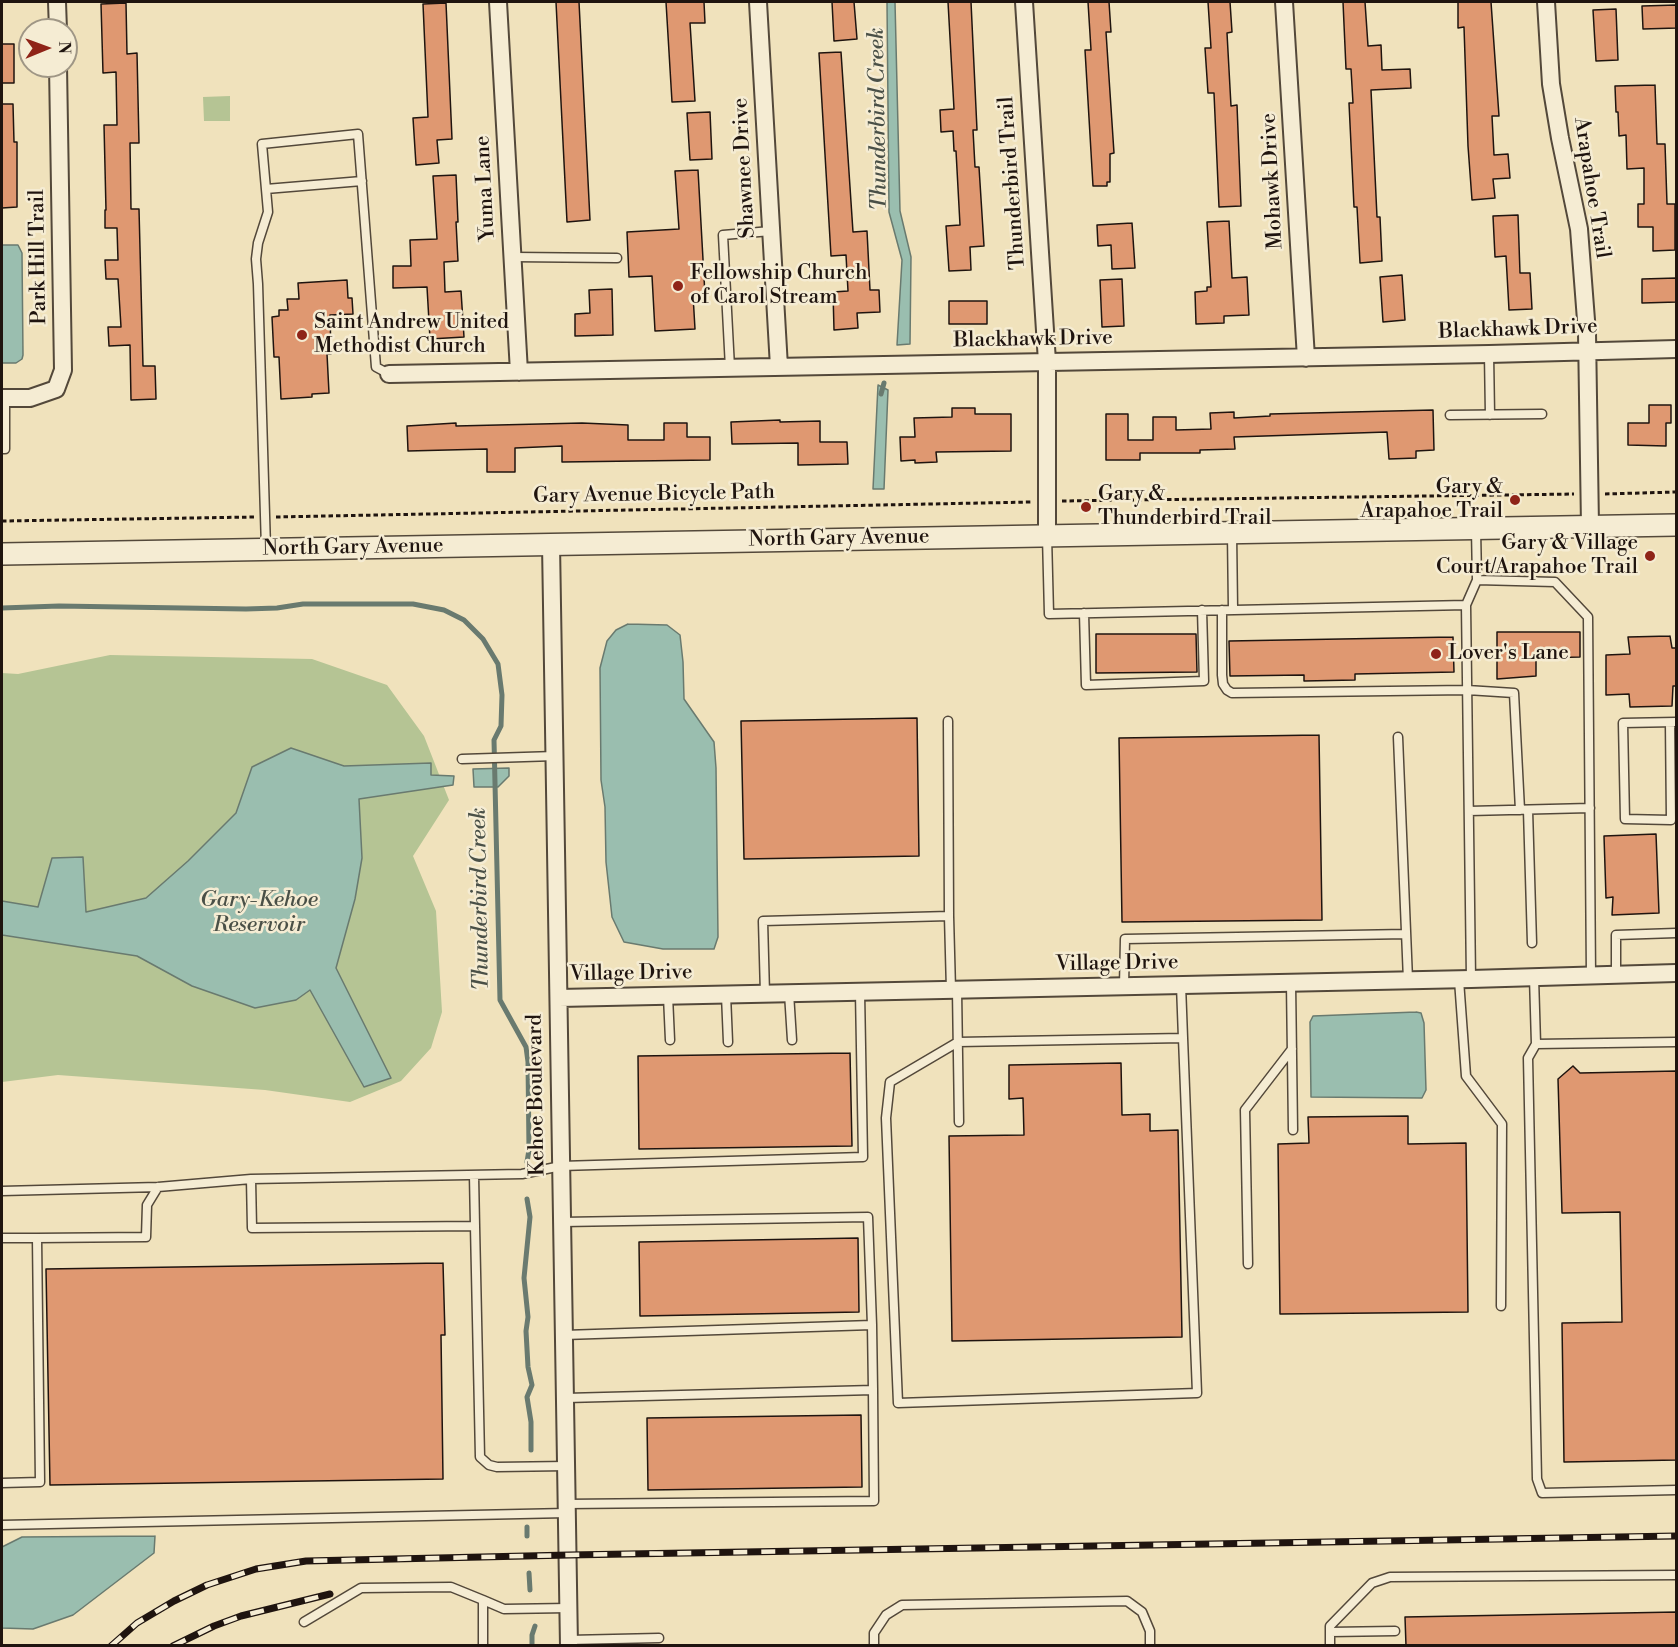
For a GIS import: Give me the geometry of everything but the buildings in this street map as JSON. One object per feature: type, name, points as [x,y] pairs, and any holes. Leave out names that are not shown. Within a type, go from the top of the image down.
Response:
[{"type":"street","points":[[57,2],[57,18]]},
{"type":"street","name":"Yuma Lane","points":[[498,2],[519,372]]},
{"type":"street","name":"Shawnee Drive","points":[[758,2],[779,367]]},
{"type":"street","name":"Thunderbird Trail","points":[[1024,2],[1047,362],[1047,536]]},
{"type":"street","name":"Mohawk Drive","points":[[1284,2],[1306,357]]},
{"type":"street","name":"Arapahoe Trail","points":[[1546,2],[1551,84],[1579,229],[1587,351],[1590,526]]},
{"type":"street","name":"Park Hill Trail","points":[[3,398],[40,396],[56,390],[63,370],[58,78]]},
{"type":"street","name":"Blackhawk Drive","points":[[389,374],[1677,349]]},
{"type":"street","name":"North Gary Avenue","points":[[2,554],[1677,525]]},
{"type":"street","name":"Kehoe Boulevard","points":[[550,544],[569,1643]]},
{"type":"street","name":"Village Drive","points":[[559,998],[1465,980],[1677,973]]},
{"type":"lane","points":[[266,550],[256,259],[258,243],[268,212],[262,144],[358,134],[376,367],[389,374]]},
{"type":"lane","points":[[266,189],[362,181]]},
{"type":"lane","points":[[730,368],[723,235],[771,231]]},
{"type":"lane","points":[[513,257],[617,258]]},
{"type":"lane","points":[[1489,354],[1490,415]]},
{"type":"lane","points":[[3,398],[3,449]]},
{"type":"lane","points":[[1450,415],[1542,414]]},
{"type":"lane","points":[[1476,528],[1477,579],[1466,605],[1469,811],[1465,980],[1466,1076],[1502,1124],[1501,1306]]},
{"type":"lane","points":[[1232,532],[1233,609]]},
{"type":"lane","points":[[1047,536],[1050,614],[1466,605]]},
{"type":"lane","points":[[1477,579],[1555,582],[1588,617],[1591,976]]},
{"type":"lane","points":[[1084,613],[1086,685],[1204,681],[1202,610]]},
{"type":"lane","points":[[1222,610],[1223,684],[1232,693],[1467,690],[1514,693],[1532,943]]},
{"type":"lane","points":[[948,721],[949,916],[958,1042],[958,1122]]},
{"type":"lane","points":[[1673,722],[1671,820],[1625,819],[1623,723],[1673,722]]},
{"type":"lane","points":[[1398,737],[1408,981]]},
{"type":"lane","points":[[462,759],[555,756]]},
{"type":"lane","points":[[1469,811],[1590,808]]},
{"type":"lane","points":[[765,994],[763,921],[949,916]]},
{"type":"lane","points":[[1616,975],[1616,935],[1677,933]]},
{"type":"lane","points":[[1124,986],[1125,939],[1406,934]]},
{"type":"lane","points":[[1534,977],[1536,1044],[1528,1058],[1537,1479],[1542,1492],[1677,1490]]},
{"type":"lane","points":[[1291,983],[1293,1130]]},
{"type":"lane","points":[[1181,985],[1197,1393],[898,1402],[886,1118],[890,1082],[958,1042],[1183,1038]]},
{"type":"lane","points":[[2,1191],[158,1187],[251,1179],[522,1174],[561,1166],[863,1157],[860,992]]},
{"type":"lane","points":[[789,993],[792,1040]]},
{"type":"lane","points":[[726,994],[728,1042]]},
{"type":"lane","points":[[668,996],[669,1040]]},
{"type":"lane","points":[[1536,1044],[1677,1042]]},
{"type":"lane","points":[[1248,1264],[1245,1110],[1292,1049]]},
{"type":"lane","points":[[474,1175],[480,1457],[489,1465],[497,1467],[567,1466]]},
{"type":"lane","points":[[251,1179],[252,1228],[475,1226]]},
{"type":"lane","points":[[2,1238],[146,1237],[147,1205],[158,1187]]},
{"type":"lane","points":[[2,1525],[874,1501],[868,1217],[561,1221]]},
{"type":"lane","points":[[2,1482],[40,1482],[37,1238]]},
{"type":"lane","points":[[564,1335],[872,1325]]},
{"type":"lane","points":[[566,1398],[873,1390]]},
{"type":"lane","points":[[1330,1646],[1330,1626],[1372,1582],[1390,1577],[1677,1575]]},
{"type":"lane","points":[[304,1622],[362,1588],[451,1587],[504,1609],[568,1608]]},
{"type":"lane","points":[[483,1600],[483,1646]]},
{"type":"lane","points":[[874,1646],[874,1633],[886,1615],[902,1605],[1127,1601],[1142,1612],[1150,1631],[1150,1646]]},
{"type":"lane","points":[[1330,1632],[1395,1631]]},
{"type":"lane","points":[[569,1643],[659,1638]]},
{"type":"path","points":[[1610,494],[1677,492]]},
{"type":"path","points":[[1069,501],[1570,494]]},
{"type":"path","name":"Gary Avenue Bicycle Path","points":[[288,517],[1022,503]]},
{"type":"path","points":[[2,521],[243,517]]},
{"type":"green space","points":[[230,96],[230,121],[204,121],[203,97]]},
{"type":"green space","points":[[110,655],[312,659],[387,685],[424,736],[449,800],[413,856],[436,911],[442,1012],[431,1048],[401,1081],[350,1102],[265,1090],[58,1075],[2,1082],[2,673],[18,674]]},
{"type":"water","points":[[887,2],[895,2],[900,211],[911,257],[910,344],[897,345],[902,260],[889,212]]},
{"type":"water","points":[[2,245],[18,245],[22,253],[23,355],[22,359],[16,363],[2,363]]},
{"type":"water","points":[[878,385],[888,390],[884,489],[873,489]]},
{"type":"water","points":[[628,624],[667,625],[680,635],[684,699],[714,742],[718,937],[714,949],[663,949],[624,942],[612,917],[606,862],[605,807],[601,780],[600,668],[607,641],[616,630]]},
{"type":"water","name":"Gary-Kehoe Reservoir","points":[[291,748],[344,766],[431,763],[431,775],[454,776],[453,785],[359,799],[362,858],[355,899],[336,968],[391,1078],[364,1087],[310,990],[296,1000],[255,1008],[192,986],[137,956],[2,935],[2,901],[38,907],[52,858],[83,857],[86,912],[146,898],[188,861],[236,813],[252,767]]},
{"type":"water","points":[[509,768],[509,776],[498,787],[474,787],[473,769]]},
{"type":"water","points":[[1421,1013],[1424,1023],[1426,1090],[1422,1098],[1311,1097],[1310,1022],[1313,1016]]},
{"type":"water","points":[[155,1536],[154,1553],[73,1615],[33,1629],[2,1628],[2,1547],[22,1537]]},
{"type":"waterway","name":"Thunderbird Creek","points":[[881,394],[884,383]]},
{"type":"waterway","points":[[2,608],[59,606],[246,609],[303,604],[413,604],[444,610],[464,620],[483,639],[498,664],[502,695],[501,726],[494,740],[500,1000],[526,1047],[529,1150],[527,1162]]},
{"type":"waterway","name":"Thunderbird Creek","points":[[527,1199],[530,1217],[524,1278],[528,1317],[526,1331],[528,1367],[532,1385],[527,1397],[531,1422],[531,1450]]},
{"type":"waterway","name":"Thunderbird Creek","points":[[527,1527],[527,1536]]},
{"type":"waterway","name":"Thunderbird Creek","points":[[529,1573],[530,1590]]},
{"type":"waterway","name":"Thunderbird Creek","points":[[532,1646],[535,1626]]},
{"type":"railway","points":[[111,1646],[137,1623],[207,1585],[256,1569],[306,1561],[1676,1536]]},
{"type":"railway","points":[[173,1646],[241,1616],[330,1594]]},
{"type":"place","name":"Fellowship Church of Carol Stream","points":[[678,286]]},
{"type":"place","name":"Saint Andrew United Methodist Church","points":[[302,335]]},
{"type":"place","name":"Gary & Arapahoe Trail","points":[[1515,500]]},
{"type":"place","name":"Gary & Thunderbird Trail","points":[[1086,507]]},
{"type":"place","name":"Gary & Village Court/Arapahoe Trail","points":[[1650,556]]},
{"type":"place","name":"Lover's Lane","points":[[1436,654]]}]
